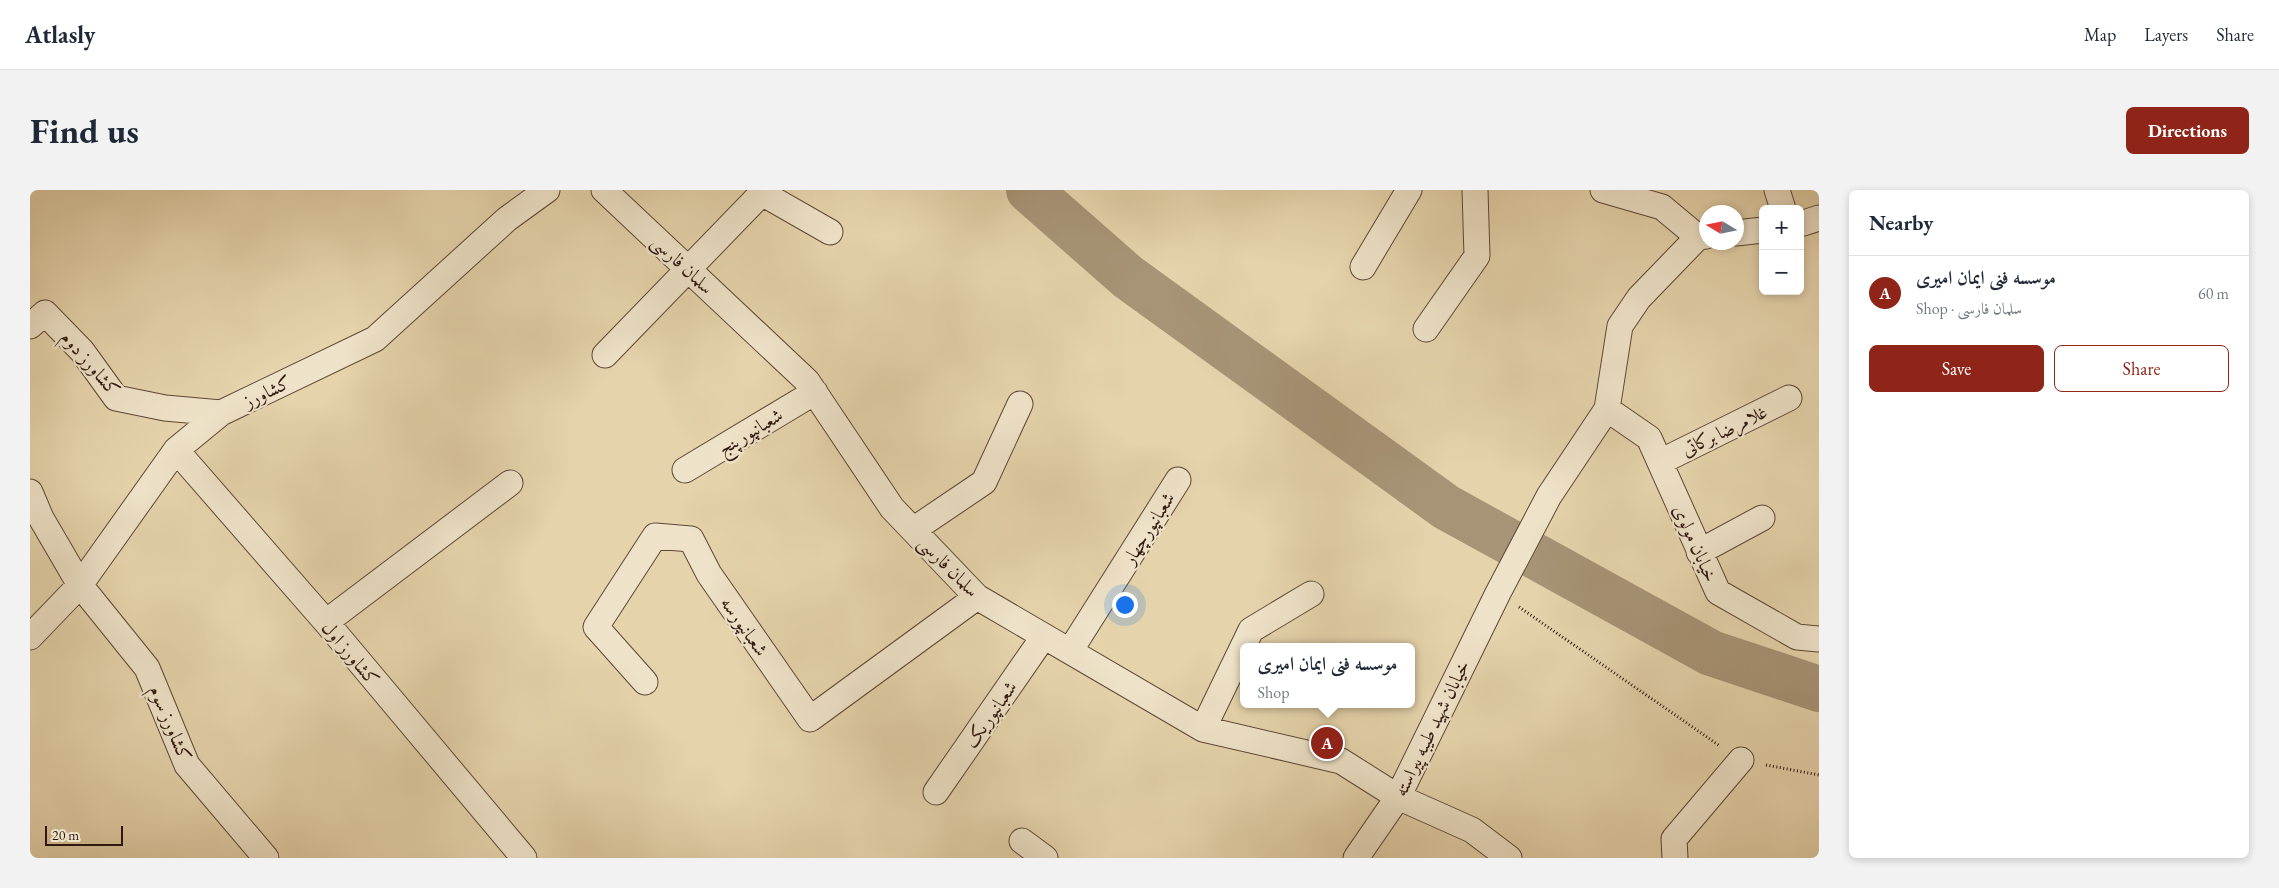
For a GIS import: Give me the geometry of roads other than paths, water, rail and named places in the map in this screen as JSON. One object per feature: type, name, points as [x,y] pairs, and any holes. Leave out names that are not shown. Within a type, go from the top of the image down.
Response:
[{"type":"street","name":"کشاورز","points":[[30,637],[80,585],[176,450],[221,413],[375,339],[507,219],[547,190]]},
{"type":"street","name":"سلمان فارسی","points":[[604,190],[807,380],[892,508],[977,597],[1203,729],[1341,761],[1398,797],[1472,830],[1509,858]]},
{"type":"street","points":[[1363,267],[1409,190]]},
{"type":"street","points":[[1426,329],[1477,256],[1474,190]]},
{"type":"street","points":[[1603,190],[1662,207],[1699,234]]},
{"type":"street","points":[[1777,190],[1782,205]]},
{"type":"street","points":[[605,355],[760,195],[767,196],[830,232]]},
{"type":"street","points":[[1804,223],[1819,218]]},
{"type":"street","points":[[1744,232],[1759,230]]},
{"type":"street","points":[[1607,409],[1620,326],[1639,298],[1699,239]]},
{"type":"street","name":"کشاورز دوم","points":[[30,326],[45,313],[82,351],[116,398],[165,408],[221,413]]},
{"type":"street","name":"شعبانپورپنج","points":[[685,470],[815,392]]},
{"type":"street","name":"غلامرضا برکاتی","points":[[1660,462],[1789,398]]},
{"type":"street","points":[[913,530],[984,482],[1020,404]]},
{"type":"street","name":"خیابان مولوی","points":[[1607,409],[1649,438],[1718,592],[1797,637],[1819,639]]},
{"type":"street","name":"خیابان شهید طیبه پیراسته","points":[[1356,858],[1398,797],[1498,593],[1549,496],[1607,409]]},
{"type":"street","name":"کشاورز اول","points":[[176,450],[326,622],[524,858]]},
{"type":"street","name":"شعبانپورچهار","points":[[1070,651],[1178,480]]},
{"type":"street","points":[[326,622],[510,483]]},
{"type":"street","name":"کشاورز سوم","points":[[30,492],[41,518],[80,585],[147,668],[187,765],[266,858]]},
{"type":"street","points":[[1700,552],[1762,518]]},
{"type":"street","name":"شعبانپورسه","points":[[645,682],[596,628],[655,536],[690,540],[709,574],[810,719],[977,597]]},
{"type":"street","points":[[1245,643],[1251,630],[1311,594]]},
{"type":"street","name":"شعبانپوریک","points":[[936,792],[1044,636]]},
{"type":"street","points":[[1203,729],[1240,653]]},
{"type":"street","points":[[1675,858],[1674,839],[1741,760]]},
{"type":"street","points":[[1022,841],[1044,858]]},
{"type":"waterway","points":[[1029,190],[1128,277],[1446,507],[1711,653],[1819,689]]},
{"type":"place","name":"موسسه فنی ایمان امیری","points":[[1327,743]]}]
